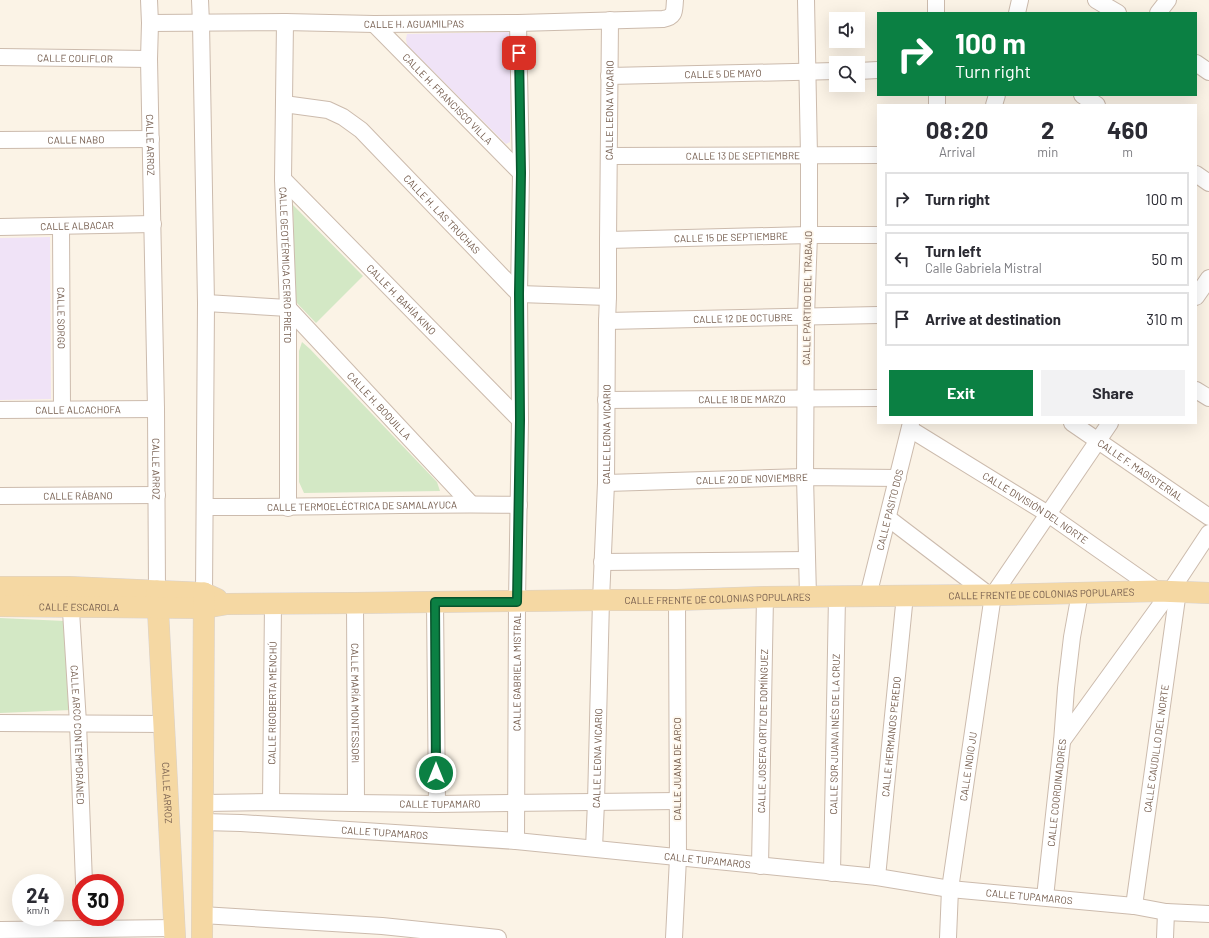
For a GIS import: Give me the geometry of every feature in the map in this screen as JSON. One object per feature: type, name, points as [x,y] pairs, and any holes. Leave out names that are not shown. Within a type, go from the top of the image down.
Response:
[{"type":"main road","name":"CALLE ESCAROLA","points":[[0,587],[70,597],[158,599]]},
{"type":"main road","name":"CALLE FRENTE DE COLONIAS POPULARES","points":[[158,599],[204,601],[227,604],[355,604],[1168,591],[1209,593]]},
{"type":"main road","name":"CALLE ESCAROLA","points":[[0,606],[70,597]]},
{"type":"main road","name":"CALLE ARROZ","points":[[158,599],[175,933]]},
{"type":"main road","points":[[202,938],[204,601]]},
{"type":"street","name":"CALLE ARROZ","points":[[149,0],[158,599]]},
{"type":"street","points":[[200,0],[202,23],[206,303],[204,601]]},
{"type":"street","name":"CALLE PARTIDO DEL TRABAJO","points":[[806,0],[809,235],[806,316],[805,477],[808,596]]},
{"type":"street","points":[[936,0],[936,12]]},
{"type":"street","points":[[1017,12],[1020,0]]},
{"type":"street","points":[[1096,0],[1116,12]]},
{"type":"street","points":[[1159,12],[1168,0]]},
{"type":"street","name":"CALLE H. AGUAMILPAS","points":[[150,23],[285,22],[374,24],[669,18],[674,5]]},
{"type":"street","name":"CALLE LEONA VICARIO","points":[[594,848],[602,562],[606,483],[610,20]]},
{"type":"street","name":"CALLE GEOTÉRMICA CERRO PRIETO","points":[[285,22],[283,179],[288,308],[288,508]]},
{"type":"street","name":"CALLE GABRIELA MISTRAL","points":[[516,841],[521,173],[518,22]]},
{"type":"street","name":"CALLE H. FRANCISCO VILLA","points":[[374,24],[521,173]]},
{"type":"street","name":"CALLE COLIFLOR","points":[[0,58],[149,59]]},
{"type":"street","points":[[1197,64],[1209,72]]},
{"type":"street","points":[[865,71],[877,70]]},
{"type":"street","name":"CALLE 5 DE MAYO","points":[[609,76],[829,71]]},
{"type":"street","name":"CALLE H. LAS TRUCHAS","points":[[284,104],[328,110],[343,117],[361,130],[519,294]]},
{"type":"street","name":"CALLE NABO","points":[[0,140],[151,139]]},
{"type":"street","name":"CALLE 13 DE SEPTIEMBRE","points":[[608,156],[877,155]]},
{"type":"street","points":[[1197,175],[1209,183]]},
{"type":"street","name":"CALLE H. BAHÍA KINO","points":[[283,179],[520,420]]},
{"type":"street","name":"CALLE ALBACAR","points":[[0,227],[153,224]]},
{"type":"street","name":"CALLE SORGO","points":[[61,226],[62,409]]},
{"type":"street","name":"CALLE 15 DE SEPTIEMBRE","points":[[608,240],[809,235],[877,235]]},
{"type":"street","points":[[519,294],[608,297]]},
{"type":"street","points":[[206,303],[288,308]]},
{"type":"street","name":"CALLE H. BOQUILLA","points":[[288,308],[471,504]]},
{"type":"street","name":"CALLE 12 DE OCTUBRE","points":[[607,321],[877,315]]},
{"type":"street","points":[[1197,391],[1209,398]]},
{"type":"street","name":"CALLE 18 DE MARZO","points":[[606,400],[877,398]]},
{"type":"street","name":"CALLE ALCACHOFA","points":[[0,410],[156,409]]},
{"type":"street","name":"CALLE F. MAGISTERIAL","points":[[1074,424],[1209,517]]},
{"type":"street","points":[[888,518],[991,595],[1109,424]]},
{"type":"street","name":"CALLE PASITO DOS","points":[[868,596],[911,426]]},
{"type":"street","name":"CALLE DIVISIÓN DEL NORTE","points":[[911,426],[1168,591]]},
{"type":"street","name":"CALLE 20 DE NOVIEMBRE","points":[[606,483],[805,477],[898,478]]},
{"type":"street","name":"CALLE RÁBANO","points":[[0,496],[157,495]]},
{"type":"street","name":"CALLE TERMOELÉCTRICA DE SAMALAYUCA","points":[[205,507],[288,508],[471,504],[519,505]]},
{"type":"street","points":[[1062,742],[1209,533]]},
{"type":"street","points":[[602,562],[807,560]]},
{"type":"street","name":"CALLE CAUDILLO DEL NORTE","points":[[1134,906],[1168,591]]},
{"type":"street","name":"CALLE COORDINADORES","points":[[1045,897],[1062,742],[1066,688],[1072,636],[1080,593]]},
{"type":"street","name":"CALLE HERMANOS PEREDO","points":[[877,878],[904,595]]},
{"type":"street","name":"CALLE INDIO JU","points":[[948,938],[950,889],[991,595]]},
{"type":"street","name":"CALLE SOR JUANA INÉS DE LA CRUZ","points":[[832,873],[837,596]]},
{"type":"street","name":"CALLE ARCO CONTEMPORÁNEO","points":[[70,597],[78,723],[84,874]]},
{"type":"street","name":"CALLE JOSEFA ORTIZ DE DOMÍNGUEZ","points":[[760,866],[765,597]]},
{"type":"street","name":"CALLE JUANA DE ARCO","points":[[674,938],[678,858],[677,600]]},
{"type":"street","points":[[435,602],[437,804]]},
{"type":"street","name":"CALLE RIGOBERTA MENCHÚ","points":[[271,802],[273,603]]},
{"type":"street","name":"CALLE MARÍA MONTESSORI","points":[[355,604],[356,803]]},
{"type":"street","points":[[0,723],[165,724]]},
{"type":"street","name":"CALLE TUPAMARO","points":[[203,812],[271,802],[437,804],[677,801]]},
{"type":"street","name":"CALLE TUPAMAROS","points":[[203,812],[241,823],[516,841],[594,848],[877,878],[950,889],[1134,906],[1166,912],[1209,914]]},
{"type":"street","points":[[1165,938],[1166,912]]},
{"type":"street","points":[[202,915],[382,926],[498,938]]},
{"type":"street","points":[[0,925],[0,930],[72,924]]},
{"type":"street","points":[[112,926],[175,933]]},
{"type":"shaded area","points":[[508,32],[512,36],[510,142],[506,144],[407,45],[406,39],[407,34]]},
{"type":"shaded area","points":[[50,237],[51,399],[0,400],[0,238]]},
{"type":"green space","points":[[293,205],[363,276],[316,323],[295,301]]},
{"type":"green space","points":[[302,342],[437,482],[440,491],[304,493],[299,482],[299,351]]},
{"type":"green space","points":[[0,618],[65,621],[71,710],[0,713]]},
{"type":"route","points":[[436,773],[435,602],[517,602],[520,420],[519,294],[521,173],[519,53]]}]
